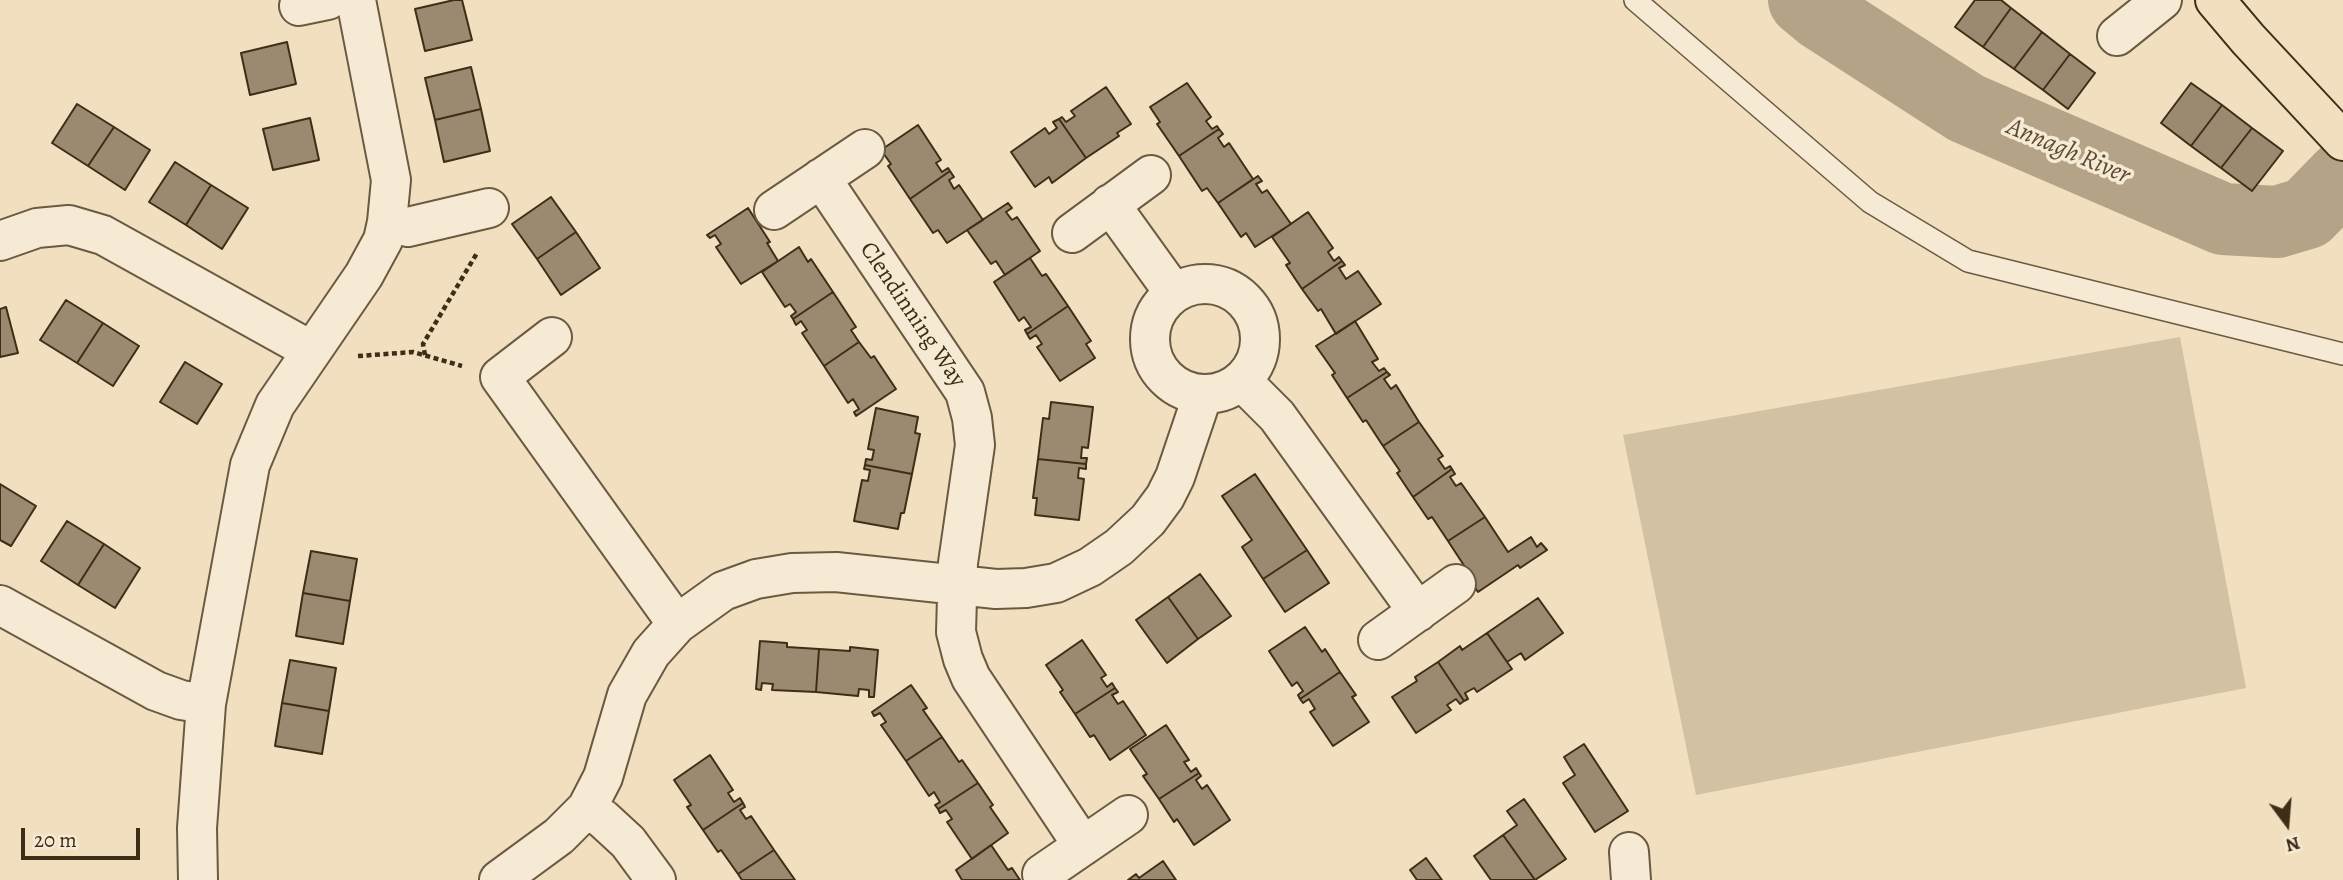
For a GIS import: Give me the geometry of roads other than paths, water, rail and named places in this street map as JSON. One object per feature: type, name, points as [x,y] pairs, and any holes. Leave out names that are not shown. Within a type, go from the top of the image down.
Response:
[{"type":"highway","points":[[2216,0],[2332,130]]},
{"type":"street","points":[[198,880],[197,828],[206,704],[250,465],[275,405],[364,275],[383,240],[387,222],[391,180],[356,0]]},
{"type":"street","points":[[2117,36],[2162,0]]},
{"type":"street","points":[[774,210],[865,149]]},
{"type":"street","points":[[1072,233],[1151,175]]},
{"type":"street","name":"Clendinning Way","points":[[821,178],[965,392],[975,445],[958,563],[956,632],[971,678],[1083,846]]},
{"type":"street","points":[[1110,205],[1174,293]]},
{"type":"street","points":[[387,222],[408,227],[489,208]]},
{"type":"street","points":[[0,241],[37,228],[69,225],[103,235],[312,351]]},
{"type":"street","points":[[1209,284],[1227,288],[1243,298],[1254,313],[1260,330],[1260,349],[1254,366],[1230,389],[1203,394],[1186,391],[1171,383],[1159,370],[1151,354],[1153,320],[1161,305],[1174,293],[1191,286],[1209,284]]},
{"type":"street","points":[[552,337],[500,377],[677,624]]},
{"type":"street","points":[[1242,380],[1277,416],[1418,612]]},
{"type":"street","points":[[499,880],[559,836],[587,808],[603,777],[627,695],[650,653],[677,624],[723,591],[757,579],[792,573],[836,572],[958,586],[1026,589],[1056,583],[1090,567],[1119,547],[1147,520],[1165,496],[1184,456],[1203,394]]},
{"type":"street","points":[[1378,640],[1456,584]]},
{"type":"street","points":[[0,605],[156,691],[181,700],[206,704]]},
{"type":"street","points":[[587,808],[628,842],[656,880]]},
{"type":"street","points":[[1042,874],[1128,815]]},
{"type":"lane","points":[[1635,0],[1870,202],[1968,261],[2343,354]]},
{"type":"waterway","name":"Annagh River","points":[[1804,0],[1822,15],[1966,108],[2223,219],[2277,222],[2307,213],[2343,176]]}]
